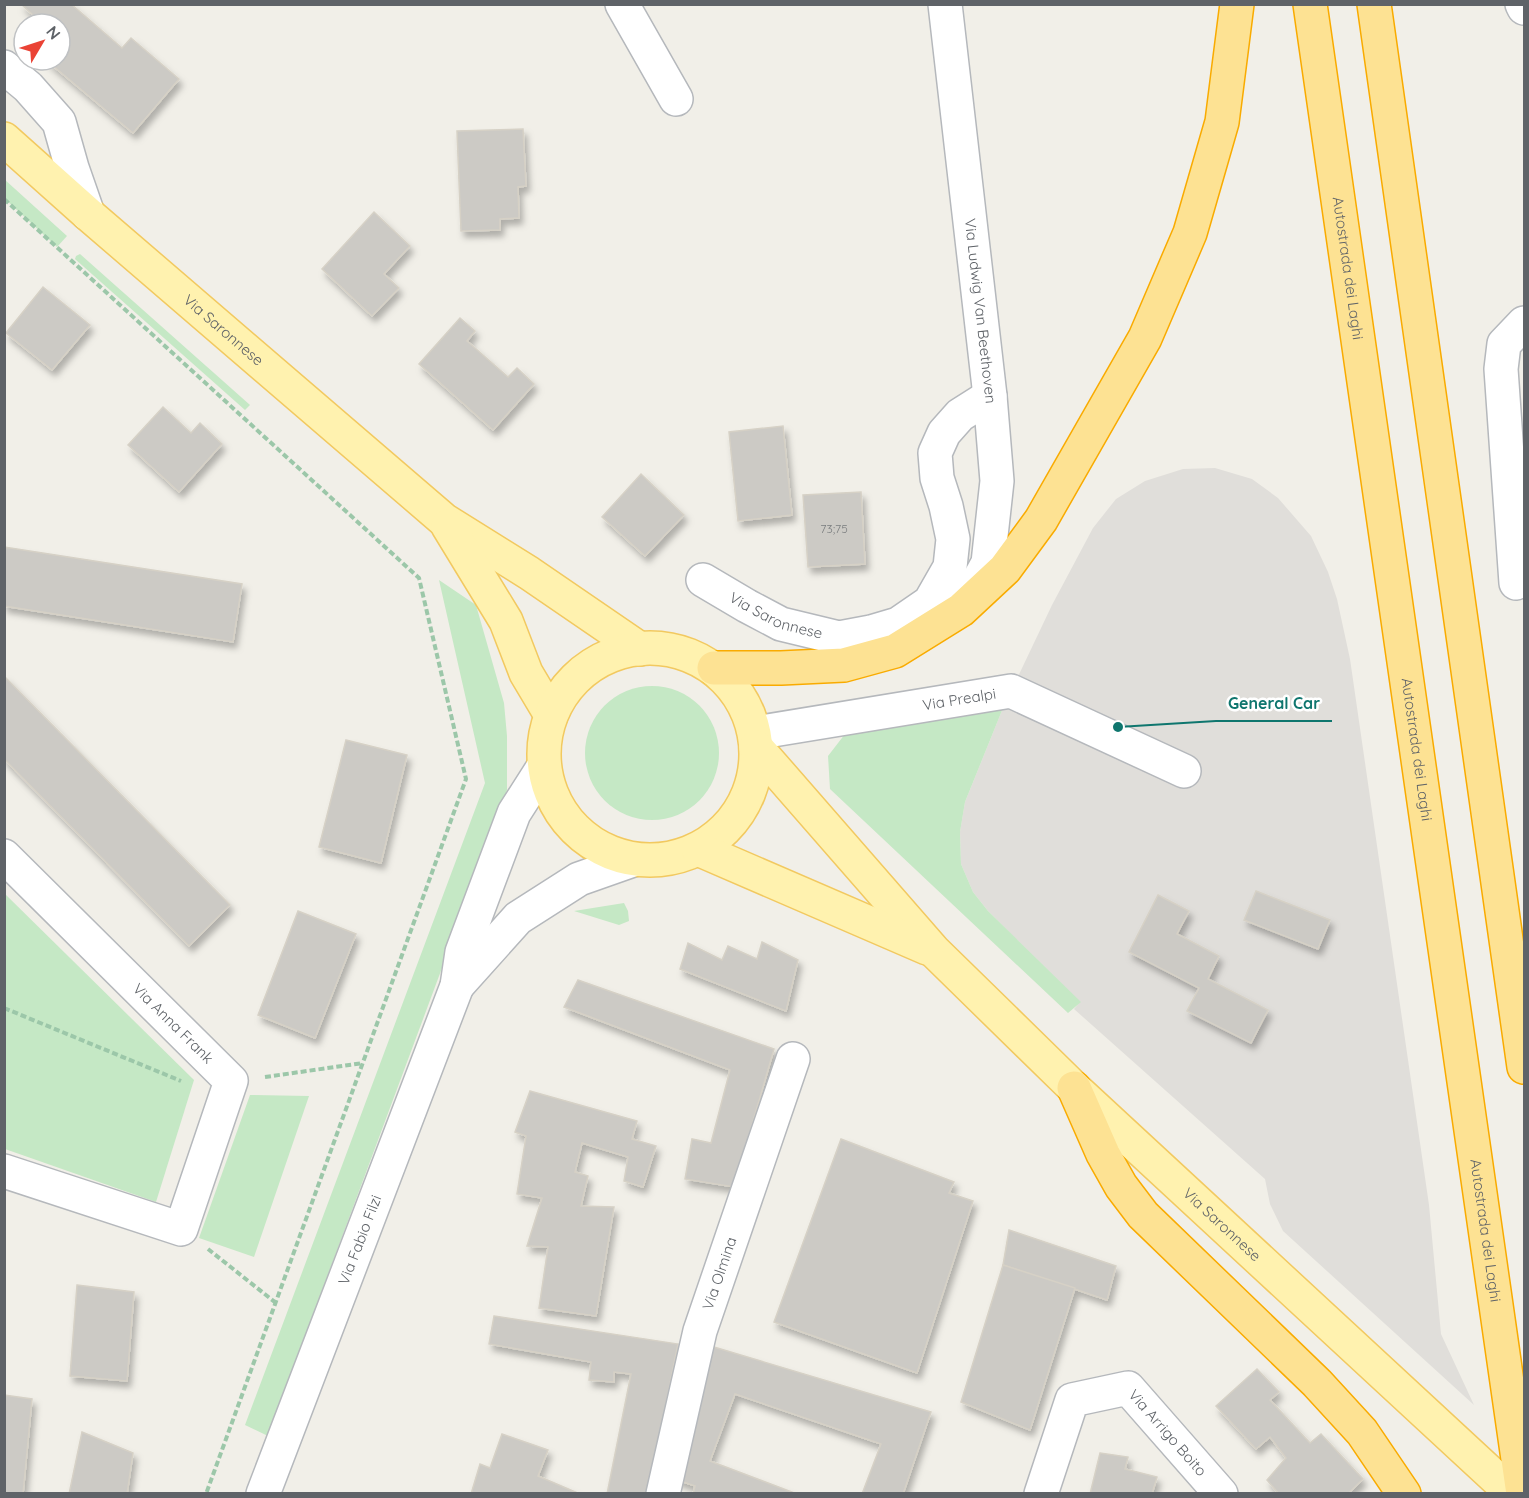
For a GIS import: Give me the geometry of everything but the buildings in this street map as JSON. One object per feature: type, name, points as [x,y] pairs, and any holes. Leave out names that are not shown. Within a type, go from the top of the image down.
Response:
[{"type":"highway","points":[[714,668],[844,665],[895,651],[961,610],[1005,569],[1041,520],[1145,338],[1190,233],[1222,122],[1238,4]]},
{"type":"highway","name":"Autostrada dei Laghi","points":[[1310,4],[1523,1494]]},
{"type":"highway","points":[[1374,4],[1524,1067]]},
{"type":"highway","points":[[1074,1088],[1103,1154],[1121,1186],[1143,1215],[1317,1383],[1362,1432],[1404,1494]]},
{"type":"main road","name":"Via Saronnese","points":[[4,139],[444,520],[529,573],[640,649]]},
{"type":"main road","name":"Via Saronnese","points":[[444,520],[506,621],[526,673],[551,715]]},
{"type":"main road","name":"Via Saronnese","points":[[670,649],[714,668],[735,689],[749,715],[755,740],[757,762],[750,793],[734,821],[711,842],[686,855],[660,861],[633,860],[600,848],[573,828],[553,800],[544,766],[545,740],[551,715],[568,687],[592,664],[622,651],[670,649]]},
{"type":"main road","name":"Via Saronnese","points":[[755,740],[934,951],[1074,1088],[1513,1494]]},
{"type":"main road","name":"Via Saronnese","points":[[698,849],[934,951]]},
{"type":"street","points":[[622,4],[676,99]]},
{"type":"street","name":"Via Ludwig Van Beethoven","points":[[945,4],[990,396],[997,481],[988,563],[961,610]]},
{"type":"street","points":[[1522,4],[1524,8]]},
{"type":"street","points":[[4,67],[28,87],[59,122],[88,214]]},
{"type":"street","points":[[1516,583],[1501,369],[1504,345],[1524,323]]},
{"type":"street","name":"Via Saronnese","points":[[703,580],[781,624],[839,638],[898,624],[930,602],[950,567],[953,539],[937,478],[935,453],[944,433],[960,415],[990,396]]},
{"type":"street","name":"Via Prealpi","points":[[755,740],[1011,691],[1184,771]]},
{"type":"street","name":"Via Fabio Filzi","points":[[263,1494],[457,986],[462,952],[514,813],[544,766]]},
{"type":"street","name":"Via Anna Frank","points":[[4,856],[228,1090]]},
{"type":"street","name":"Via Fabio Filzi","points":[[457,986],[518,918],[579,879],[633,860]]},
{"type":"street","name":"Via Olmina","points":[[663,1494],[700,1332],[793,1059]]},
{"type":"street","points":[[4,1171],[181,1228],[228,1090]]},
{"type":"street","name":"Via Arrigo Boito","points":[[1041,1494],[1072,1400],[1128,1388],[1221,1494]]},
{"type":"path","points":[[4,199],[419,578],[466,779],[206,1494]]},
{"type":"path","points":[[4,1008],[228,1090],[363,1063]]},
{"type":"path","points":[[181,1228],[276,1303]]},
{"type":"shaded area","points":[[1215,468],[1252,479],[1278,498],[1311,536],[1328,572],[1337,599],[1350,659],[1429,1205],[1441,1334],[1474,1405],[1283,1231],[1270,1204],[1265,1179],[1074,1009],[1080,1002],[988,911],[973,892],[961,864],[960,832],[965,802],[1003,708],[1052,605],[1093,528],[1116,499],[1145,481],[1183,469]]},
{"type":"green space","points":[[4,179],[67,236],[57,247],[5,199]]},
{"type":"green space","points":[[80,254],[250,405],[245,410],[75,259]]},
{"type":"green space","points":[[439,580],[476,605],[504,703],[507,736],[507,790],[268,1436],[245,1425],[485,783]]},
{"type":"green space","points":[[652,686],[678,691],[700,705],[714,727],[719,753],[714,779],[700,801],[678,815],[652,820],[626,815],[604,801],[590,779],[585,753],[590,727],[604,705],[626,691]]},
{"type":"green space","points":[[1003,708],[965,802],[960,832],[961,864],[973,892],[988,911],[1081,1002],[1068,1013],[830,789],[828,756],[845,734]]},
{"type":"green space","points":[[4,893],[194,1080],[156,1202],[5,1149]]},
{"type":"green space","points":[[624,903],[629,921],[619,925],[574,911]]},
{"type":"green space","points":[[250,1095],[309,1096],[254,1257],[199,1238]]},
{"type":"place","name":"General Car","points":[[1118,727]]}]
